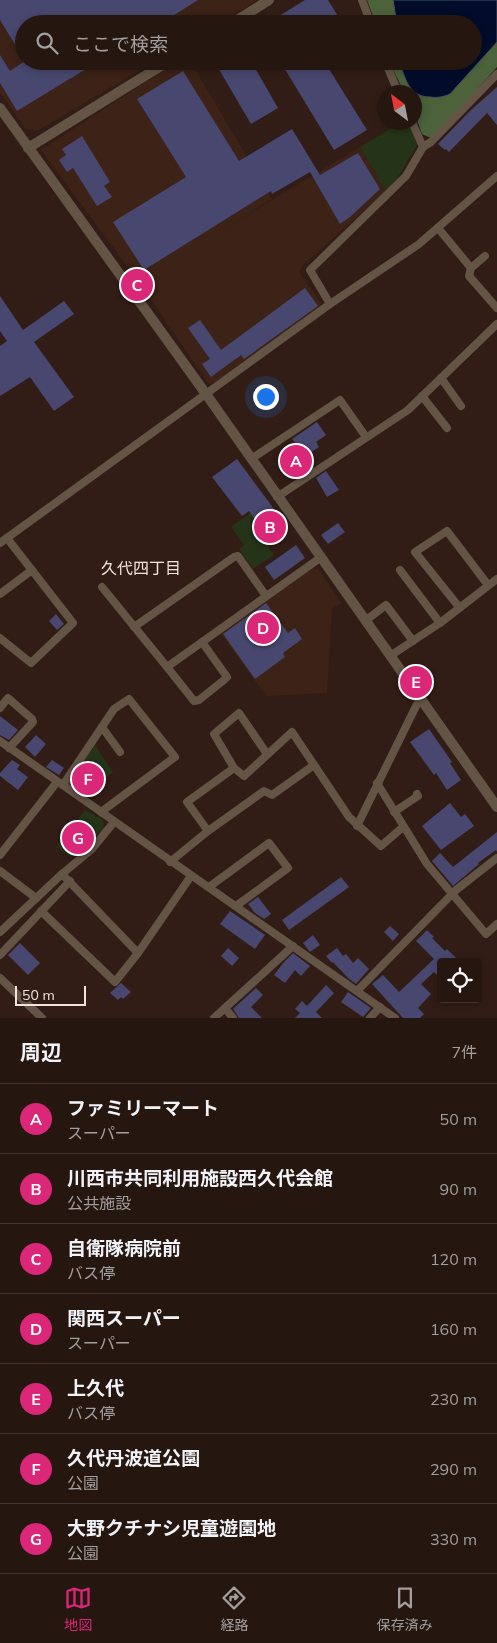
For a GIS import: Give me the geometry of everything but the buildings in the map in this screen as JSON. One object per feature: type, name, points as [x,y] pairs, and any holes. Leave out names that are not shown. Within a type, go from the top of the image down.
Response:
[{"type":"street","points":[[245,15],[269,0]]},
{"type":"street","points":[[362,0],[368,15]]},
{"type":"street","points":[[28,148],[154,70]]},
{"type":"street","points":[[389,70],[395,85]]},
{"type":"street","points":[[330,304],[310,270],[406,176],[423,147],[431,142],[497,74]]},
{"type":"street","points":[[0,108],[206,394],[497,807]]},
{"type":"street","points":[[416,130],[423,147]]},
{"type":"street","points":[[0,543],[330,304],[418,244],[497,176]]},
{"type":"street","points":[[438,228],[471,268]]},
{"type":"street","points":[[485,256],[471,268],[470,276],[497,308]]},
{"type":"street","points":[[277,497],[408,410],[497,324]]},
{"type":"street","points":[[441,378],[460,406]]},
{"type":"street","points":[[422,396],[447,428]]},
{"type":"street","points":[[251,459],[340,400],[366,438]]},
{"type":"street","points":[[460,607],[415,552],[447,531],[488,585]]},
{"type":"street","points":[[0,638],[31,663],[73,623],[7,538]]},
{"type":"street","points":[[134,627],[238,556],[266,596]]},
{"type":"street","points":[[167,668],[320,558]]},
{"type":"street","points":[[0,594],[32,570]]},
{"type":"street","points":[[400,570],[440,623]]},
{"type":"street","points":[[390,656],[440,623],[497,579]]},
{"type":"street","points":[[102,587],[194,701],[199,700],[227,676],[202,642]]},
{"type":"street","points":[[365,621],[386,606],[412,641]]},
{"type":"street","points":[[0,708],[8,698],[33,722],[9,748]]},
{"type":"street","points":[[357,826],[420,698]]},
{"type":"street","points":[[0,855],[60,784],[114,709],[129,699],[176,757],[100,812]]},
{"type":"street","points":[[267,754],[239,713],[214,734],[234,768],[244,776],[292,732],[349,818],[357,826],[381,846],[404,827]]},
{"type":"street","points":[[102,727],[120,752]]},
{"type":"street","points":[[0,741],[395,1018]]},
{"type":"street","points":[[170,862],[208,831],[264,791],[272,795],[314,765]]},
{"type":"street","points":[[208,831],[187,802],[234,768]]},
{"type":"street","points":[[377,783],[426,864],[486,934],[497,924]]},
{"type":"street","points":[[394,812],[418,796]]},
{"type":"street","points":[[0,932],[62,874],[92,849],[114,822]]},
{"type":"street","points":[[210,887],[269,843],[288,868],[236,906]]},
{"type":"street","points":[[357,991],[453,894],[497,858]]},
{"type":"street","points":[[0,871],[36,898]]},
{"type":"street","points":[[62,874],[138,952]]},
{"type":"street","points":[[41,911],[115,982],[191,876]]},
{"type":"street","points":[[0,955],[70,881]]},
{"type":"street","points":[[214,1018],[293,946]]},
{"type":"street","points":[[0,978],[16,990],[42,1018]]},
{"type":"street","points":[[224,1008],[233,1018]]},
{"type":"street","points":[[370,1018],[380,1008]]},
{"type":"shaded area","points":[[0,0],[258,0],[233,15],[15,15],[15,70],[140,70],[37,131],[25,128],[0,93]]},
{"type":"shaded area","points":[[164,70],[195,70],[272,199],[217,233],[360,147],[386,191],[303,265],[300,271],[301,275],[321,302],[319,308],[215,383],[209,384],[138,281],[41,150]]},
{"type":"shaded area","points":[[312,568],[318,569],[341,603],[332,609],[327,693],[266,696],[220,633]]},
{"type":"green space","points":[[367,0],[497,0],[497,67],[433,139],[422,134],[421,130],[422,85],[401,85],[393,70],[482,70],[482,15],[373,15]]},
{"type":"green space","points":[[388,130],[411,130],[418,143],[397,179],[386,191],[360,147]]},
{"type":"green space","points":[[268,500],[272,506],[251,522],[274,555],[253,569],[239,549],[244,545],[231,527]]},
{"type":"green space","points":[[95,745],[113,772],[94,788],[86,799],[67,786]]},
{"type":"green space","points":[[85,810],[103,820],[104,829],[70,857],[56,847]]},
{"type":"water","points":[[393,0],[497,0],[497,42],[482,59],[482,15],[396,15]]},
{"type":"water","points":[[402,70],[472,70],[450,94],[443,97],[422,96],[422,85],[409,85]]},
{"type":"place","name":"自衛隊病院前","points":[[137,285]]},
{"type":"place","name":"ファミリーマート","points":[[296,461]]},
{"type":"place","name":"川西市共同利用施設西久代会館","points":[[270,527]]},
{"type":"place","name":"関西スーパー","points":[[263,628]]},
{"type":"place","name":"上久代","points":[[416,682]]},
{"type":"place","name":"久代丹波道公園","points":[[88,779]]},
{"type":"place","name":"大野クチナシ児童遊園地","points":[[78,838]]},
{"type":"district","name":"久代四丁目","points":[[141,568]]}]
